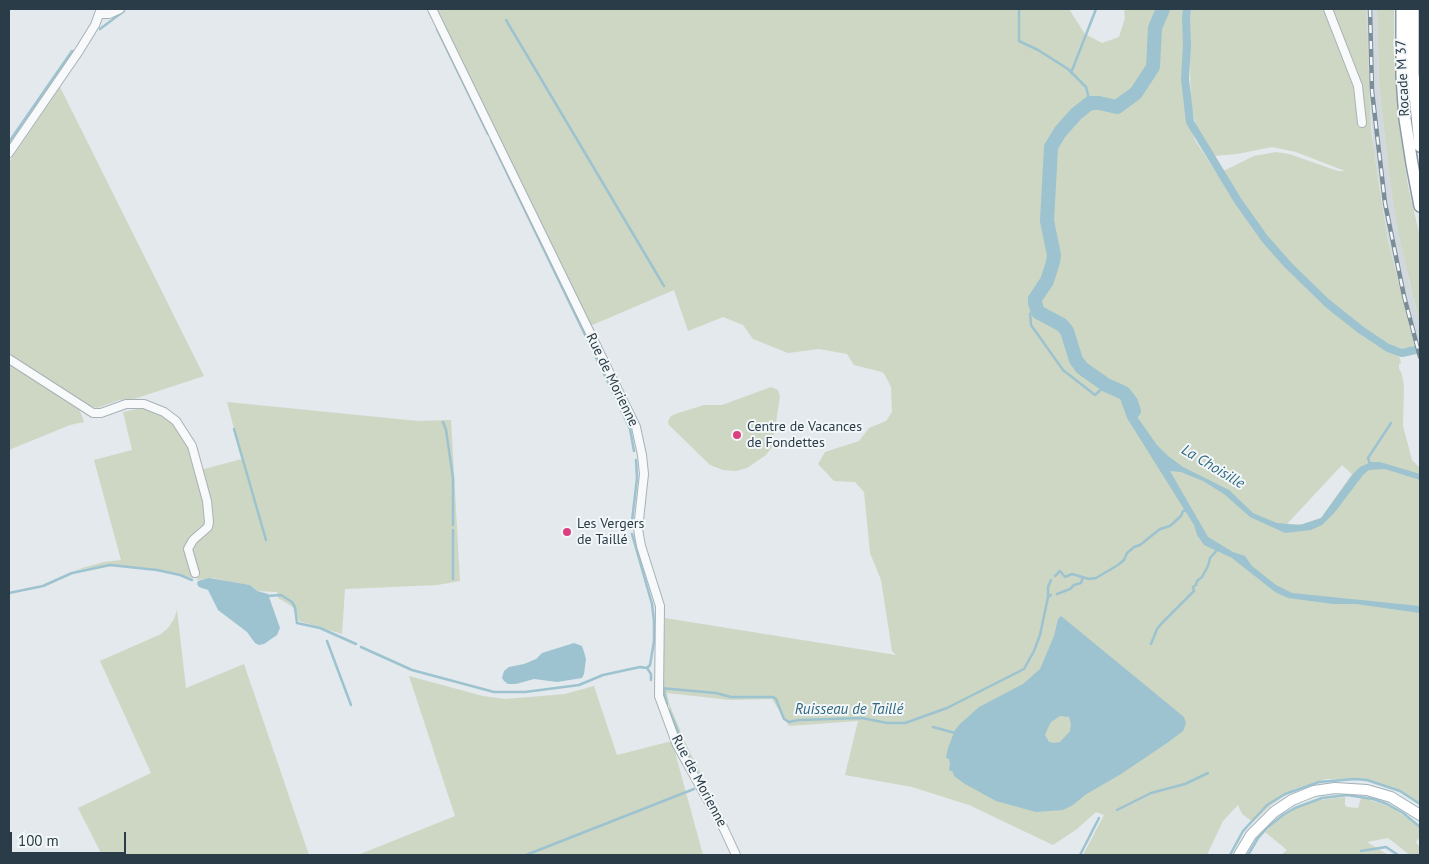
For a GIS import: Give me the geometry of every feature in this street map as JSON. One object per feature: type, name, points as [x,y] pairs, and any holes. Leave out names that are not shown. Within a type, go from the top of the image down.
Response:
[{"type":"highway","name":"Rocade M 37","points":[[1402,9],[1405,118],[1420,206]]},
{"type":"highway","name":"Rocade M 37","points":[[1413,9],[1413,73],[1420,146]]},
{"type":"main road","points":[[1239,855],[1251,835],[1274,812],[1292,800],[1314,791],[1335,788],[1367,790],[1392,797],[1420,815]]},
{"type":"street","points":[[9,153],[79,51],[95,25],[100,12],[109,14],[120,9]]},
{"type":"street","name":"Rue de Morienne","points":[[432,9],[636,426],[644,474],[638,529],[641,546],[660,606],[659,696],[678,745],[724,829],[736,855]]},
{"type":"street","points":[[1328,9],[1358,86],[1362,123]]},
{"type":"street","points":[[9,359],[93,413],[101,413],[126,404],[144,404],[164,412],[176,422],[192,446],[207,501],[208,527],[193,540],[188,549],[195,573]]},
{"type":"shaded area","points":[[1366,9],[1377,9],[1379,84],[1389,175],[1409,280],[1420,326],[1420,346],[1415,348],[1388,238],[1374,151],[1368,74]]},
{"type":"green space","points":[[436,9],[1069,9],[1085,34],[1102,43],[1119,37],[1125,18],[1124,9],[1163,9],[1155,28],[1153,67],[1136,93],[1117,107],[1132,99],[1153,72],[1157,61],[1156,28],[1166,9],[1183,9],[1183,93],[1186,115],[1195,140],[1217,174],[1254,156],[1276,152],[1289,154],[1338,171],[1345,171],[1296,152],[1272,147],[1237,154],[1214,156],[1196,125],[1191,107],[1189,26],[1191,9],[1325,9],[1361,99],[1329,9],[1366,9],[1371,128],[1379,185],[1388,240],[1415,348],[1405,349],[1397,347],[1401,363],[1399,368],[1404,386],[1403,426],[1412,460],[1420,468],[1420,804],[1400,791],[1377,783],[1355,779],[1326,779],[1294,789],[1271,805],[1253,822],[1242,814],[1238,805],[1223,821],[1207,855],[1083,855],[1104,815],[1096,812],[1077,829],[1053,845],[969,805],[912,787],[845,775],[858,721],[789,726],[772,699],[730,700],[667,693],[669,703],[684,740],[707,786],[705,787],[681,738],[662,689],[665,618],[896,655],[892,651],[881,580],[870,553],[864,492],[855,482],[834,481],[818,464],[825,452],[859,441],[869,428],[886,421],[892,412],[891,387],[882,372],[854,365],[847,354],[819,349],[788,353],[753,339],[743,325],[723,317],[688,331],[674,290],[590,326]],"holes":[[[1095,103],[1117,107],[1113,108],[1094,104],[1088,105]],[[1342,465],[1352,474],[1321,518],[1303,524],[1286,525]]]},
{"type":"green space","points":[[1377,9],[1394,9],[1394,58],[1399,124],[1408,186],[1420,237],[1420,326],[1399,236],[1389,175],[1379,84]]},
{"type":"green space","points":[[60,87],[204,376],[134,399],[119,400],[97,408],[85,404],[9,354],[9,162]]},
{"type":"green space","points":[[9,364],[70,403],[80,411],[84,422],[70,425],[9,450]]},
{"type":"green space","points":[[771,387],[778,390],[780,397],[772,447],[766,455],[747,468],[736,471],[723,470],[710,465],[669,425],[668,421],[671,416],[678,413],[704,405],[722,405]]},
{"type":"green space","points":[[227,402],[418,421],[451,420],[460,581],[437,585],[345,589],[342,634],[299,621],[296,611],[278,598],[277,592],[257,591],[250,585],[213,578],[197,580],[198,573],[193,573],[193,578],[157,570],[110,565],[75,570],[104,562],[121,560],[94,460],[132,450],[123,412],[153,407],[176,421],[200,470],[242,459]]},
{"type":"green space","points":[[177,610],[186,688],[244,664],[309,855],[102,855],[78,808],[151,773],[100,661],[161,634],[174,619]]},
{"type":"green space","points":[[409,676],[483,696],[505,699],[565,694],[594,686],[617,755],[672,741],[703,855],[358,855],[455,816]]},
{"type":"green space","points":[[1345,797],[1345,805],[1347,807],[1358,808],[1361,798],[1367,799],[1391,807],[1420,827],[1420,837],[1416,842],[1420,848],[1420,855],[1410,855],[1388,838],[1367,842],[1388,855],[1281,855],[1287,850],[1265,832],[1282,817],[1298,807],[1320,800]]},
{"type":"water","points":[[1127,393],[1138,418],[1157,445],[1168,456],[1183,467],[1229,490],[1253,513],[1277,523],[1300,525],[1321,518],[1353,474],[1360,467],[1371,462],[1380,462],[1420,474],[1420,480],[1385,469],[1369,470],[1322,525],[1311,530],[1285,533],[1250,517],[1224,494],[1203,481],[1181,472],[1170,471],[1208,537],[1233,552],[1245,556],[1252,566],[1276,585],[1292,593],[1420,606],[1420,613],[1356,604],[1333,604],[1288,598],[1275,592],[1232,558],[1204,545],[1197,535],[1194,525],[1127,418],[1121,401]]},
{"type":"water","points":[[209,578],[250,585],[257,591],[268,594],[280,628],[277,635],[264,644],[259,645],[255,643],[247,632],[218,610],[208,590],[199,587],[197,584],[198,581]]},
{"type":"water","points":[[1061,616],[1184,717],[1186,723],[1183,731],[1167,743],[1121,774],[1085,795],[1073,805],[1063,810],[1036,812],[996,801],[965,784],[949,770],[949,759],[946,758],[955,730],[960,724],[979,707],[1023,684],[1040,669],[1054,636],[1058,619]],"holes":[[[1060,716],[1069,717],[1070,731],[1060,742],[1049,742],[1045,735],[1051,722]]]},
{"type":"water","points":[[574,643],[582,646],[586,659],[582,678],[557,682],[534,679],[516,684],[508,684],[502,678],[504,671],[509,667],[524,664],[536,659],[542,653]]},
{"type":"waterway","points":[[1019,9],[1019,41],[1038,50],[1068,69],[1086,87],[1090,103]]},
{"type":"waterway","points":[[1071,73],[1096,9]]},
{"type":"waterway","name":"La Choisille","points":[[1134,411],[1131,402],[1124,393],[1106,385],[1082,368],[1076,360],[1067,331],[1062,325],[1038,312],[1035,299],[1047,281],[1054,255],[1047,221],[1051,147],[1060,132],[1076,114],[1090,103],[1117,107],[1136,93],[1153,67],[1155,28],[1163,9]]},
{"type":"waterway","points":[[1187,9],[1185,79],[1190,122],[1238,201],[1265,239],[1288,265],[1327,303],[1361,330],[1388,348],[1402,353],[1420,349]]},
{"type":"waterway","points":[[100,29],[124,11]]},
{"type":"waterway","points":[[506,20],[664,286]]},
{"type":"waterway","points":[[437,29],[488,134]]},
{"type":"waterway","points":[[9,142],[72,51]]},
{"type":"waterway","points":[[491,140],[617,401]]},
{"type":"waterway","points":[[1036,309],[1030,314],[1031,325],[1063,370],[1095,395],[1106,385]]},
{"type":"waterway","points":[[621,410],[630,429],[634,451]]},
{"type":"waterway","points":[[443,422],[446,430],[453,478],[453,525]]},
{"type":"waterway","points":[[1370,464],[1368,458],[1391,423]]},
{"type":"waterway","points":[[234,429],[266,540]]},
{"type":"waterway","points":[[632,521],[637,478],[636,460]]},
{"type":"waterway","name":"Ruisseau de Taillé","points":[[1055,576],[1060,571],[1065,577],[1072,574],[1089,579],[1096,578],[1118,565],[1134,547],[1140,545],[1160,529],[1170,526],[1181,516],[1183,511],[1187,510]]},
{"type":"waterway","points":[[453,530],[453,579]]},
{"type":"waterway","points":[[632,534],[652,604],[654,621],[654,641],[650,665],[647,668]]},
{"type":"waterway","points":[[1151,644],[1157,629],[1194,591],[1193,587],[1202,577],[1210,558],[1218,549]]},
{"type":"waterway","name":"Ruisseau de Taillé","points":[[9,593],[43,586],[72,573],[110,565],[157,570],[180,575],[192,580]]},
{"type":"waterway","name":"Ruisseau de Taillé","points":[[1057,594],[1081,583],[1083,577]]},
{"type":"waterway","name":"Ruisseau de Taillé","points":[[1048,597],[1048,587],[1051,580]]},
{"type":"waterway","name":"Ruisseau de Taillé","points":[[267,596],[281,595],[292,602],[295,607],[297,623],[320,628],[356,644]]},
{"type":"waterway","name":"Ruisseau de Taillé","points":[[660,688],[716,693],[731,697],[773,697],[776,699],[784,719],[789,722],[862,718],[887,723],[905,723],[947,708],[1024,669],[1040,635],[1048,597],[1051,595]]},
{"type":"waterway","points":[[327,641],[351,705]]},
{"type":"waterway","name":"Ruisseau de Taillé","points":[[361,647],[412,670],[494,692],[525,692],[579,685],[603,675],[640,667],[647,668],[651,674],[651,680]]},
{"type":"waterway","points":[[665,688],[664,693],[667,704]]},
{"type":"waterway","points":[[669,710],[690,760]]},
{"type":"waterway","points":[[933,727],[955,733]]},
{"type":"waterway","points":[[1117,810],[1151,793],[1185,784],[1208,773]]},
{"type":"waterway","points":[[1230,855],[1243,831],[1267,805],[1285,794],[1319,782],[1367,780],[1400,791],[1420,804]]},
{"type":"waterway","points":[[526,855],[694,789]]},
{"type":"waterway","points":[[1248,855],[1258,838],[1283,815],[1295,808],[1322,798],[1347,795],[1373,799],[1403,813],[1420,827]]},
{"type":"waterway","points":[[1080,855],[1099,818]]},
{"type":"waterway","points":[[1361,851],[1386,847],[1398,855]]},
{"type":"railway","points":[[1370,9],[1372,91],[1385,203],[1404,296],[1420,357]]},
{"type":"place","name":"Centre de Vacances de Fondettes","points":[[737,435]]},
{"type":"place","name":"Les Vergers de Taillé","points":[[567,532]]}]
